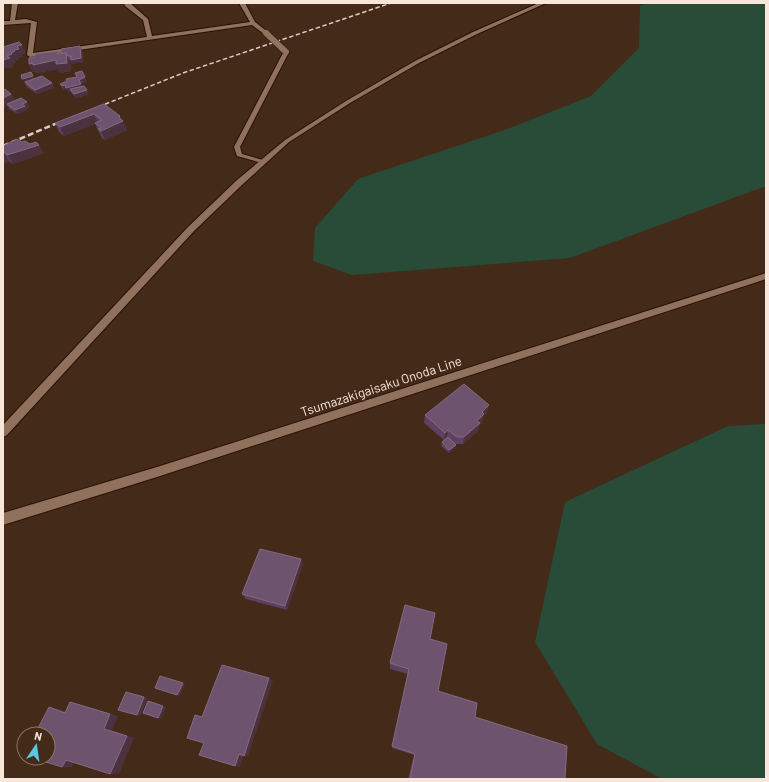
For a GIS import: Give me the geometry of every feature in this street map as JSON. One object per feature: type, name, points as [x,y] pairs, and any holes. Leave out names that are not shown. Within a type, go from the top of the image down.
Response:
[{"type":"street","points":[[12,22],[15,3]]},
{"type":"street","points":[[126,3],[145,19],[150,38]]},
{"type":"street","points":[[242,3],[253,23],[286,52],[238,147],[239,155],[262,161]]},
{"type":"street","points":[[3,432],[191,229],[262,161],[287,141],[348,102],[417,62],[475,33],[543,3]]},
{"type":"street","points":[[3,23],[26,21],[34,22],[30,55],[253,23]]},
{"type":"street","name":"Tsumazakigaisaku Onoda Line","points":[[3,519],[158,472],[766,276]]},
{"type":"green space","points":[[647,3],[766,3],[766,186],[570,258],[352,275],[313,261],[315,228],[358,179],[505,130],[591,96],[639,48],[640,6]]},
{"type":"green space","points":[[766,424],[766,779],[662,779],[597,744],[535,642],[565,502],[728,426]]},
{"type":"building","points":[[19,42],[22,45],[17,46],[19,49],[14,50],[15,51],[11,53],[12,54],[7,56],[10,58],[3,60],[3,47]]},
{"type":"building","points":[[80,46],[81,58],[71,60],[71,56],[68,56],[66,53],[61,54],[61,49]]},
{"type":"building","points":[[58,51],[58,54],[66,53],[67,63],[56,64],[56,60],[33,65],[33,63],[29,64],[29,58],[35,57],[35,54]]},
{"type":"building","points":[[82,71],[85,77],[79,80],[81,84],[66,88],[65,85],[62,86],[60,84],[67,81],[66,79],[77,77],[75,73]]},
{"type":"building","points":[[31,72],[33,76],[22,79],[21,75]]},
{"type":"building","points":[[42,76],[52,83],[35,90],[25,82]]},
{"type":"building","points":[[84,86],[87,90],[74,94],[70,89]]},
{"type":"building","points":[[5,89],[11,94],[3,98],[3,90]]},
{"type":"building","points":[[21,98],[27,102],[22,104],[25,106],[15,110],[7,104]]},
{"type":"building","points":[[104,104],[120,116],[119,117],[123,121],[101,131],[98,129],[101,128],[95,123],[102,120],[94,114],[60,127],[55,123]]},
{"type":"building","points":[[17,139],[30,144],[36,142],[39,145],[7,155],[4,152],[3,153],[3,146]]},
{"type":"building","points":[[464,384],[489,405],[482,412],[484,414],[477,421],[480,423],[464,437],[457,437],[448,430],[445,433],[425,415]]},
{"type":"building","points":[[448,437],[456,445],[449,450],[442,442]]},
{"type":"building","points":[[260,549],[301,559],[285,606],[242,594]]},
{"type":"building","points":[[405,605],[435,613],[430,639],[447,644],[438,691],[477,703],[475,717],[567,746],[565,779],[410,779],[415,754],[392,746],[409,669],[390,663]]},
{"type":"building","points":[[222,665],[269,678],[244,756],[239,754],[235,766],[199,755],[204,743],[187,738],[195,715],[202,717]]},
{"type":"building","points":[[160,676],[183,683],[177,695],[155,688]]},
{"type":"building","points":[[126,692],[144,697],[137,715],[118,710]]},
{"type":"building","points":[[148,701],[163,706],[158,718],[143,713]]},
{"type":"building","points":[[70,702],[110,714],[104,729],[127,736],[110,774],[66,760],[62,767],[56,765],[56,726],[39,726],[49,707],[65,713]]},
{"type":"railway","points":[[53,125],[183,73],[391,3]]},
{"type":"railway","points":[[3,146],[55,124]]}]
